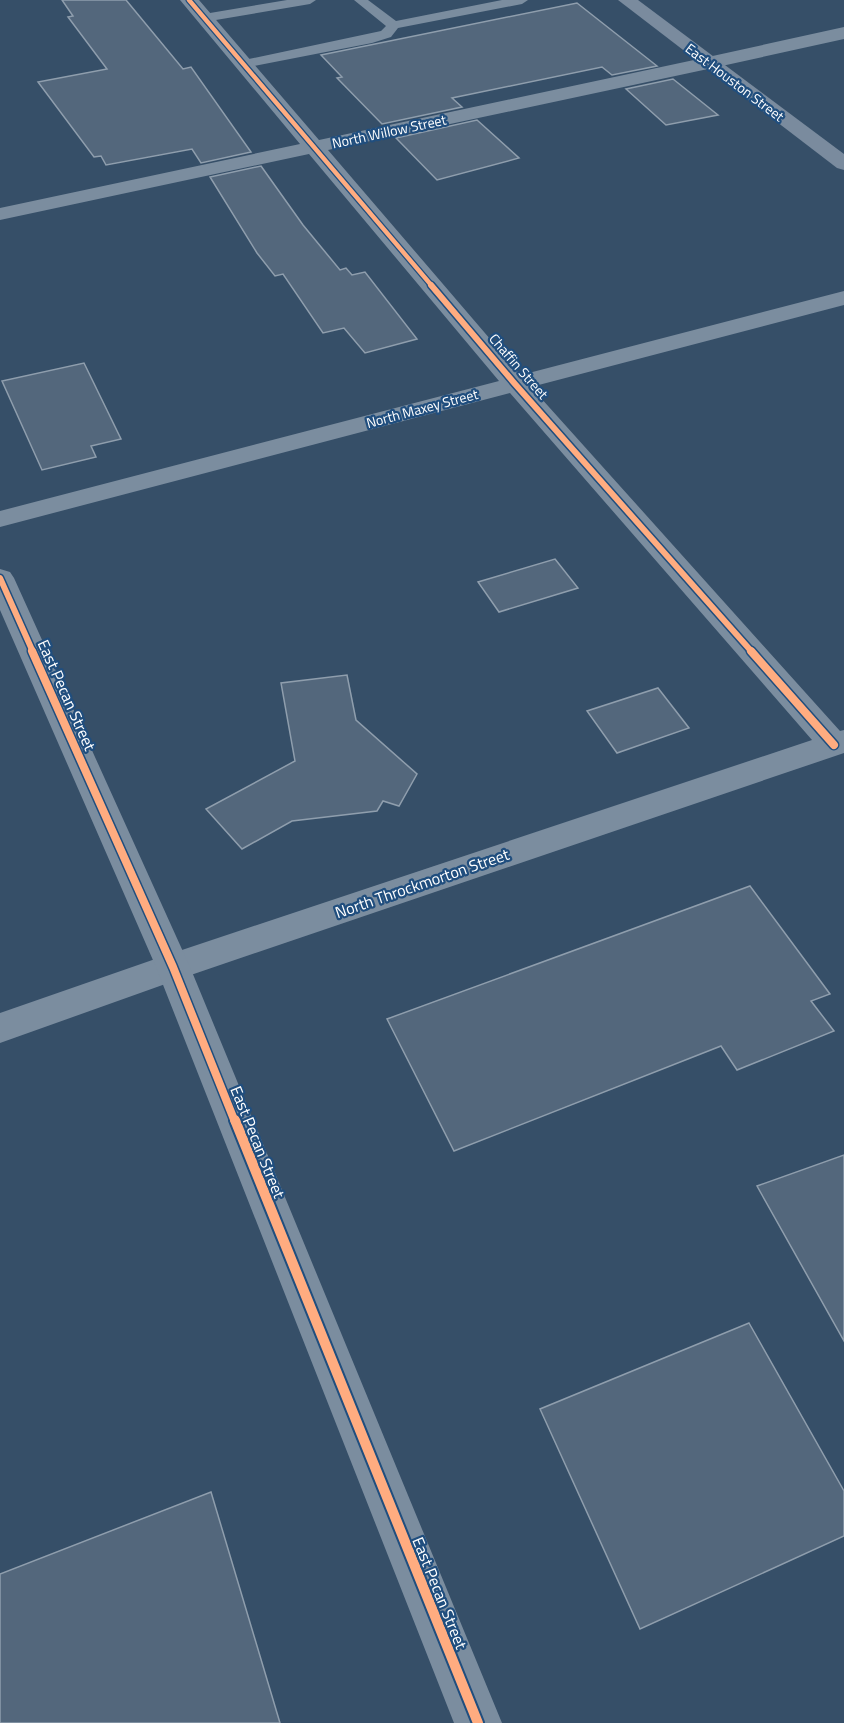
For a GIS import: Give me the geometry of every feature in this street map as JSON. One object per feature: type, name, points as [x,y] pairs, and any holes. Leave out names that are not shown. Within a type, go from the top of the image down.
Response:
[{"type":"main road","name":"East Houston Street","points":[[627,0],[844,164]]},
{"type":"street","name":"Chaffin Street","points":[[197,9],[515,384],[841,748]]},
{"type":"street","name":"North Willow Street","points":[[0,214],[844,33]]},
{"type":"street","name":"North Maxey Street","points":[[0,519],[844,298]]},
{"type":"street","name":"East Pecan Street","points":[[0,578],[173,967],[478,1723]]},
{"type":"street","name":"North Throckmorton Street","points":[[0,1028],[173,967],[841,748]]},
{"type":"lane","points":[[197,9],[310,0]]},
{"type":"lane","points":[[360,0],[394,25]]},
{"type":"lane","points":[[244,64],[367,40],[386,34],[394,25],[522,0]]},
{"type":"building","points":[[62,0],[126,0],[183,69],[191,67],[251,152],[201,163],[192,149],[106,165],[101,156],[94,157],[38,82],[107,69],[68,17],[73,16]]},
{"type":"building","points":[[577,3],[657,66],[612,75],[602,67],[452,98],[462,107],[382,124],[337,78],[342,77],[321,55]]},
{"type":"building","points":[[673,79],[718,115],[666,125],[626,89]]},
{"type":"building","points":[[477,120],[519,158],[437,180],[396,138]]},
{"type":"building","points":[[261,166],[303,225],[340,270],[346,268],[352,275],[365,272],[417,339],[365,353],[344,328],[323,333],[283,274],[275,276],[257,253],[210,177]]},
{"type":"building","points":[[84,363],[121,439],[91,446],[96,457],[42,470],[2,381]]},
{"type":"building","points":[[555,559],[578,588],[499,612],[478,582]]},
{"type":"building","points":[[347,675],[356,720],[417,774],[399,806],[383,801],[377,811],[292,821],[242,849],[206,809],[295,761],[281,683]]},
{"type":"building","points":[[658,688],[689,728],[617,753],[587,711]]},
{"type":"building","points":[[750,886],[830,994],[811,1001],[834,1031],[737,1070],[721,1046],[454,1151],[387,1019]]},
{"type":"building","points":[[844,1155],[844,1341],[757,1186]]},
{"type":"building","points":[[749,1323],[844,1491],[844,1536],[640,1629],[540,1409]]},
{"type":"building","points":[[211,1492],[280,1723],[0,1723],[0,1574]]},
{"type":"cycle path","points":[[189,0],[515,384],[834,745]]},
{"type":"cycle path","points":[[0,578],[173,967],[478,1723]]}]
